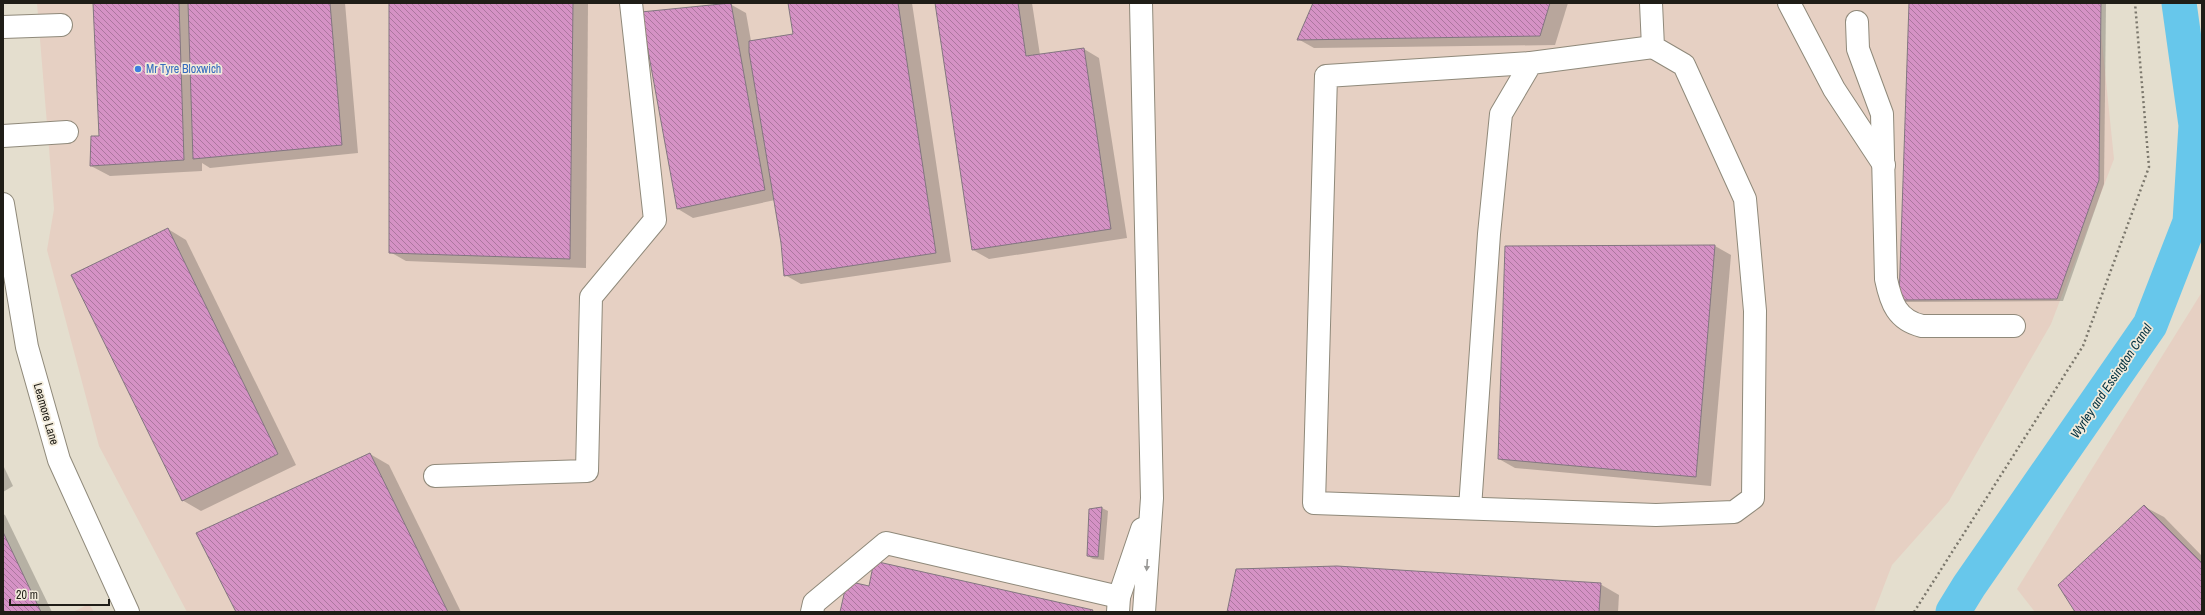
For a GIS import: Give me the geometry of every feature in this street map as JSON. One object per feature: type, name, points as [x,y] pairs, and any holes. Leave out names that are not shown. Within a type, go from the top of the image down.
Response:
[{"type":"street","points":[[435,476],[587,471],[591,297],[655,220],[631,3]]},
{"type":"street","points":[[1141,3],[1152,498],[1144,612]]},
{"type":"street","points":[[1651,3],[1653,46]]},
{"type":"street","points":[[1789,3],[1834,88],[1884,165]]},
{"type":"street","points":[[1857,22],[1858,49],[1882,114],[1886,279],[1889,295],[1900,314],[1909,323],[1922,326],[2014,326]]},
{"type":"street","points":[[3,27],[61,25]]},
{"type":"street","points":[[1653,46],[1684,65],[1745,199],[1754,311],[1753,498],[1734,512],[1656,515],[1314,503],[1326,76],[1531,63],[1653,46]]},
{"type":"street","points":[[1470,508],[1489,234],[1501,114],[1531,63]]},
{"type":"street","points":[[3,136],[67,132]]},
{"type":"street","name":"Leamore Lane","points":[[3,204],[8,258],[27,347],[59,460],[128,612]]},
{"type":"street","points":[[812,612],[814,603],[886,543],[1119,605],[1152,498]]},
{"type":"path","points":[[1914,612],[2083,346],[2150,167],[2135,3]]},
{"type":"shaded area","points":[[37,3],[2098,3],[2114,159],[2051,324],[1949,501],[1892,565],[1874,612],[187,612],[99,446],[47,250],[54,209]]},
{"type":"shaded area","points":[[2202,292],[2202,612],[2035,612],[2017,589]]},
{"type":"shaded area","points":[[89,604],[94,612],[73,612]]},
{"type":"building","name":"Mr Tyre Bloxwich","points":[[93,3],[179,3],[184,160],[90,166],[91,136],[99,136]]},
{"type":"building","points":[[188,3],[330,3],[342,145],[193,159]]},
{"type":"building","points":[[389,3],[573,3],[570,259],[389,253]]},
{"type":"building","points":[[731,3],[765,190],[677,209],[641,12]]},
{"type":"building","points":[[788,3],[898,3],[936,253],[784,276],[781,243],[749,52],[749,41],[793,34]]},
{"type":"building","points":[[935,3],[1018,3],[1026,56],[1084,48],[1111,229],[972,250]]},
{"type":"building","points":[[1313,3],[1550,3],[1540,36],[1297,40]]},
{"type":"building","points":[[1909,3],[2101,3],[2099,180],[2057,299],[1899,300]]},
{"type":"building","points":[[168,228],[278,454],[182,501],[71,275]]},
{"type":"building","points":[[1715,245],[1696,477],[1498,459],[1505,246]]},
{"type":"building","points":[[370,453],[448,612],[236,612],[196,533]]},
{"type":"building","points":[[2144,505],[2202,563],[2202,612],[2075,612],[2058,585]]},
{"type":"building","points":[[1102,507],[1098,557],[1087,556],[1089,509]]},
{"type":"building","points":[[3,532],[41,612],[3,612]]},
{"type":"building","points":[[874,561],[1093,610],[1092,612],[840,612],[847,581],[869,586]]},
{"type":"building","points":[[1337,566],[1601,583],[1599,612],[1227,612],[1236,569]]},
{"type":"waterway","name":"Wyrley and Essington Canal","points":[[1953,612],[1969,586],[2150,325],[2190,222],[2196,125],[2179,3]]},
{"type":"place","name":"Mr Tyre Bloxwich","points":[[138,69]]}]
